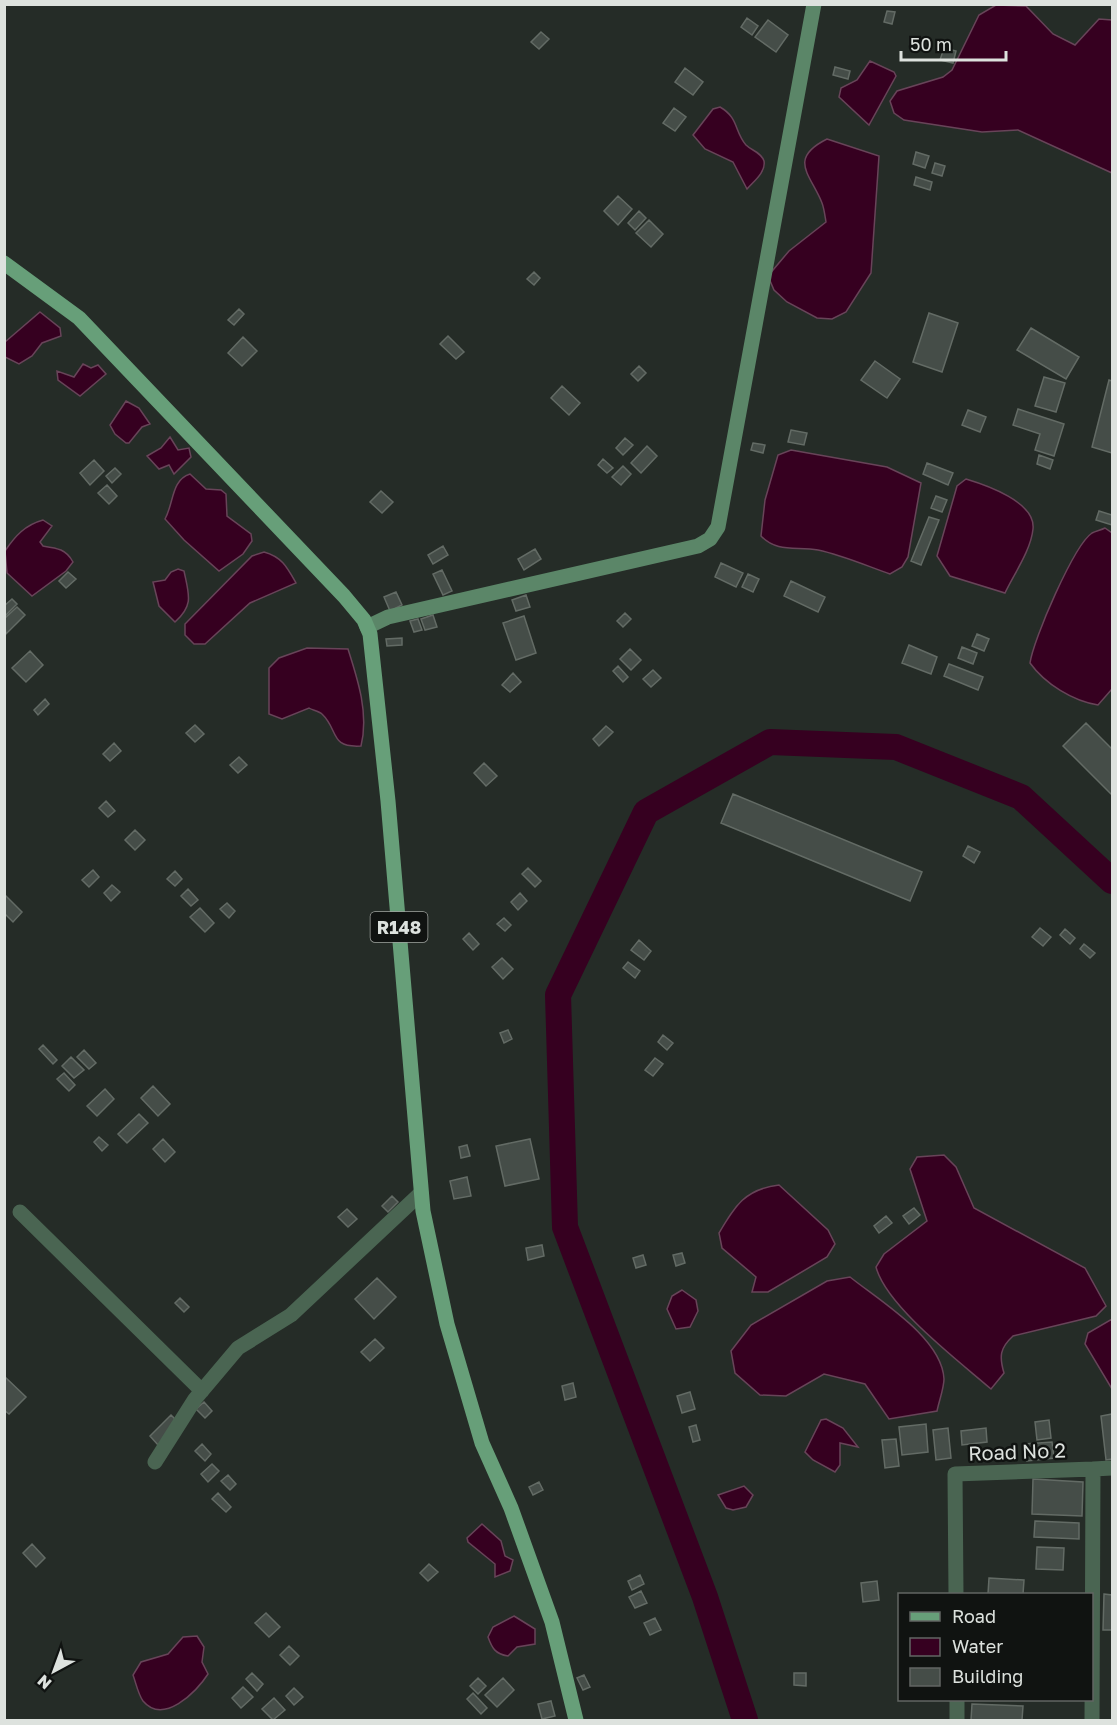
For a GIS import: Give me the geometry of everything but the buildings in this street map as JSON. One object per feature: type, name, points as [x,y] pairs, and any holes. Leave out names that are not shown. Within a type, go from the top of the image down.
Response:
[{"type":"main road","points":[[367,627],[388,617],[698,546],[710,539],[718,527],[814,4]]},
{"type":"main road","name":"R148","points":[[4,263],[79,318],[344,597],[367,627],[373,652],[388,801],[423,1211],[450,1335],[482,1443],[514,1517],[552,1622],[576,1720]]},
{"type":"street","points":[[155,1462],[202,1391],[237,1348],[291,1315],[421,1193]]},
{"type":"street","points":[[20,1212],[202,1391]]},
{"type":"street","points":[[1093,1593],[1093,1469],[1113,1468]]},
{"type":"street","name":"Road No 2","points":[[956,1593],[955,1474],[1093,1469]]},
{"type":"street","points":[[957,1701],[957,1720]]},
{"type":"street","points":[[1092,1701],[1092,1720]]},
{"type":"water","points":[[996,5],[1026,6],[1053,34],[1075,45],[1099,19],[1112,20],[1112,173],[1018,130],[982,132],[904,120],[894,113],[890,101],[897,91],[943,77],[952,70],[979,15]]},
{"type":"water","points":[[870,61],[894,72],[896,76],[869,125],[839,97],[841,88],[857,80]]},
{"type":"water","points":[[720,107],[733,120],[746,145],[759,154],[764,161],[761,173],[747,189],[733,162],[705,149],[693,135],[713,109]]},
{"type":"water","points":[[827,139],[879,156],[871,273],[846,312],[832,319],[817,318],[787,302],[774,290],[768,276],[789,251],[826,222],[823,205],[808,176],[805,161],[815,146]]},
{"type":"water","points":[[40,312],[60,328],[61,336],[42,343],[32,356],[19,364],[5,357],[5,342]]},
{"type":"water","points":[[83,364],[91,368],[98,365],[106,374],[80,396],[58,380],[57,371],[74,377]]},
{"type":"water","points":[[126,401],[139,408],[150,424],[142,427],[129,443],[115,434],[110,425]]},
{"type":"water","points":[[170,437],[178,450],[189,448],[191,457],[174,474],[169,465],[159,469],[147,456],[161,448]]},
{"type":"water","points":[[791,450],[887,467],[921,483],[908,557],[902,567],[890,574],[827,552],[774,545],[761,536],[765,500],[778,455]]},
{"type":"water","points":[[190,474],[206,489],[221,490],[226,494],[227,516],[251,534],[252,541],[243,554],[219,571],[184,540],[165,519],[179,481]]},
{"type":"water","points":[[966,479],[1008,496],[1027,511],[1032,519],[1032,537],[1022,562],[1005,593],[950,576],[937,556],[957,486]]},
{"type":"water","points":[[43,520],[52,526],[40,542],[43,546],[64,552],[73,562],[66,571],[32,596],[7,573],[5,551],[21,532]]},
{"type":"water","points":[[1105,528],[1112,533],[1112,689],[1098,705],[1079,700],[1060,690],[1043,678],[1030,663],[1046,615],[1075,555],[1092,533]]},
{"type":"water","points":[[264,552],[283,563],[296,583],[250,603],[205,644],[194,644],[185,635],[185,624],[252,556]]},
{"type":"water","points":[[178,569],[184,571],[188,605],[175,622],[159,606],[153,582],[165,580],[171,572]]},
{"type":"water","points":[[307,648],[348,649],[359,685],[363,709],[361,746],[351,746],[339,741],[322,714],[309,708],[282,719],[269,714],[269,668],[279,658]]},
{"type":"water","points":[[944,1155],[956,1167],[974,1208],[1085,1268],[1106,1306],[1096,1316],[1013,1336],[1005,1344],[1002,1353],[1001,1362],[1004,1373],[991,1389],[909,1316],[894,1299],[876,1267],[884,1254],[927,1221],[910,1169],[917,1157]]},
{"type":"water","points":[[779,1185],[828,1230],[835,1244],[827,1257],[768,1292],[752,1292],[756,1277],[722,1248],[719,1233],[742,1200],[758,1190]]},
{"type":"water","points":[[850,1277],[907,1322],[933,1349],[941,1364],[944,1379],[937,1411],[889,1419],[865,1384],[824,1374],[786,1396],[760,1395],[735,1373],[731,1351],[751,1325],[827,1281]]},
{"type":"water","points":[[682,1290],[696,1300],[698,1311],[690,1327],[676,1329],[667,1309],[672,1296]]},
{"type":"water","points":[[1112,1319],[1112,1389],[1085,1344],[1088,1333]]},
{"type":"water","points":[[826,1419],[843,1428],[858,1447],[840,1443],[840,1465],[835,1472],[813,1460],[805,1452],[821,1420]]},
{"type":"water","points":[[744,1486],[753,1495],[746,1507],[733,1510],[726,1508],[718,1495]]},
{"type":"water","points":[[482,1524],[501,1541],[505,1556],[513,1560],[510,1571],[495,1577],[495,1564],[468,1542],[467,1538]]},
{"type":"water","points":[[514,1616],[535,1629],[535,1644],[517,1647],[508,1656],[500,1654],[488,1637],[493,1627]]},
{"type":"water","points":[[197,1636],[204,1647],[202,1662],[208,1674],[203,1682],[178,1704],[160,1710],[151,1708],[141,1698],[133,1675],[141,1662],[168,1654],[183,1637]]},
{"type":"waterway","points":[[745,1720],[705,1597],[565,1227],[558,995],[646,812],[770,742],[896,747],[1021,797],[1112,881]]}]
